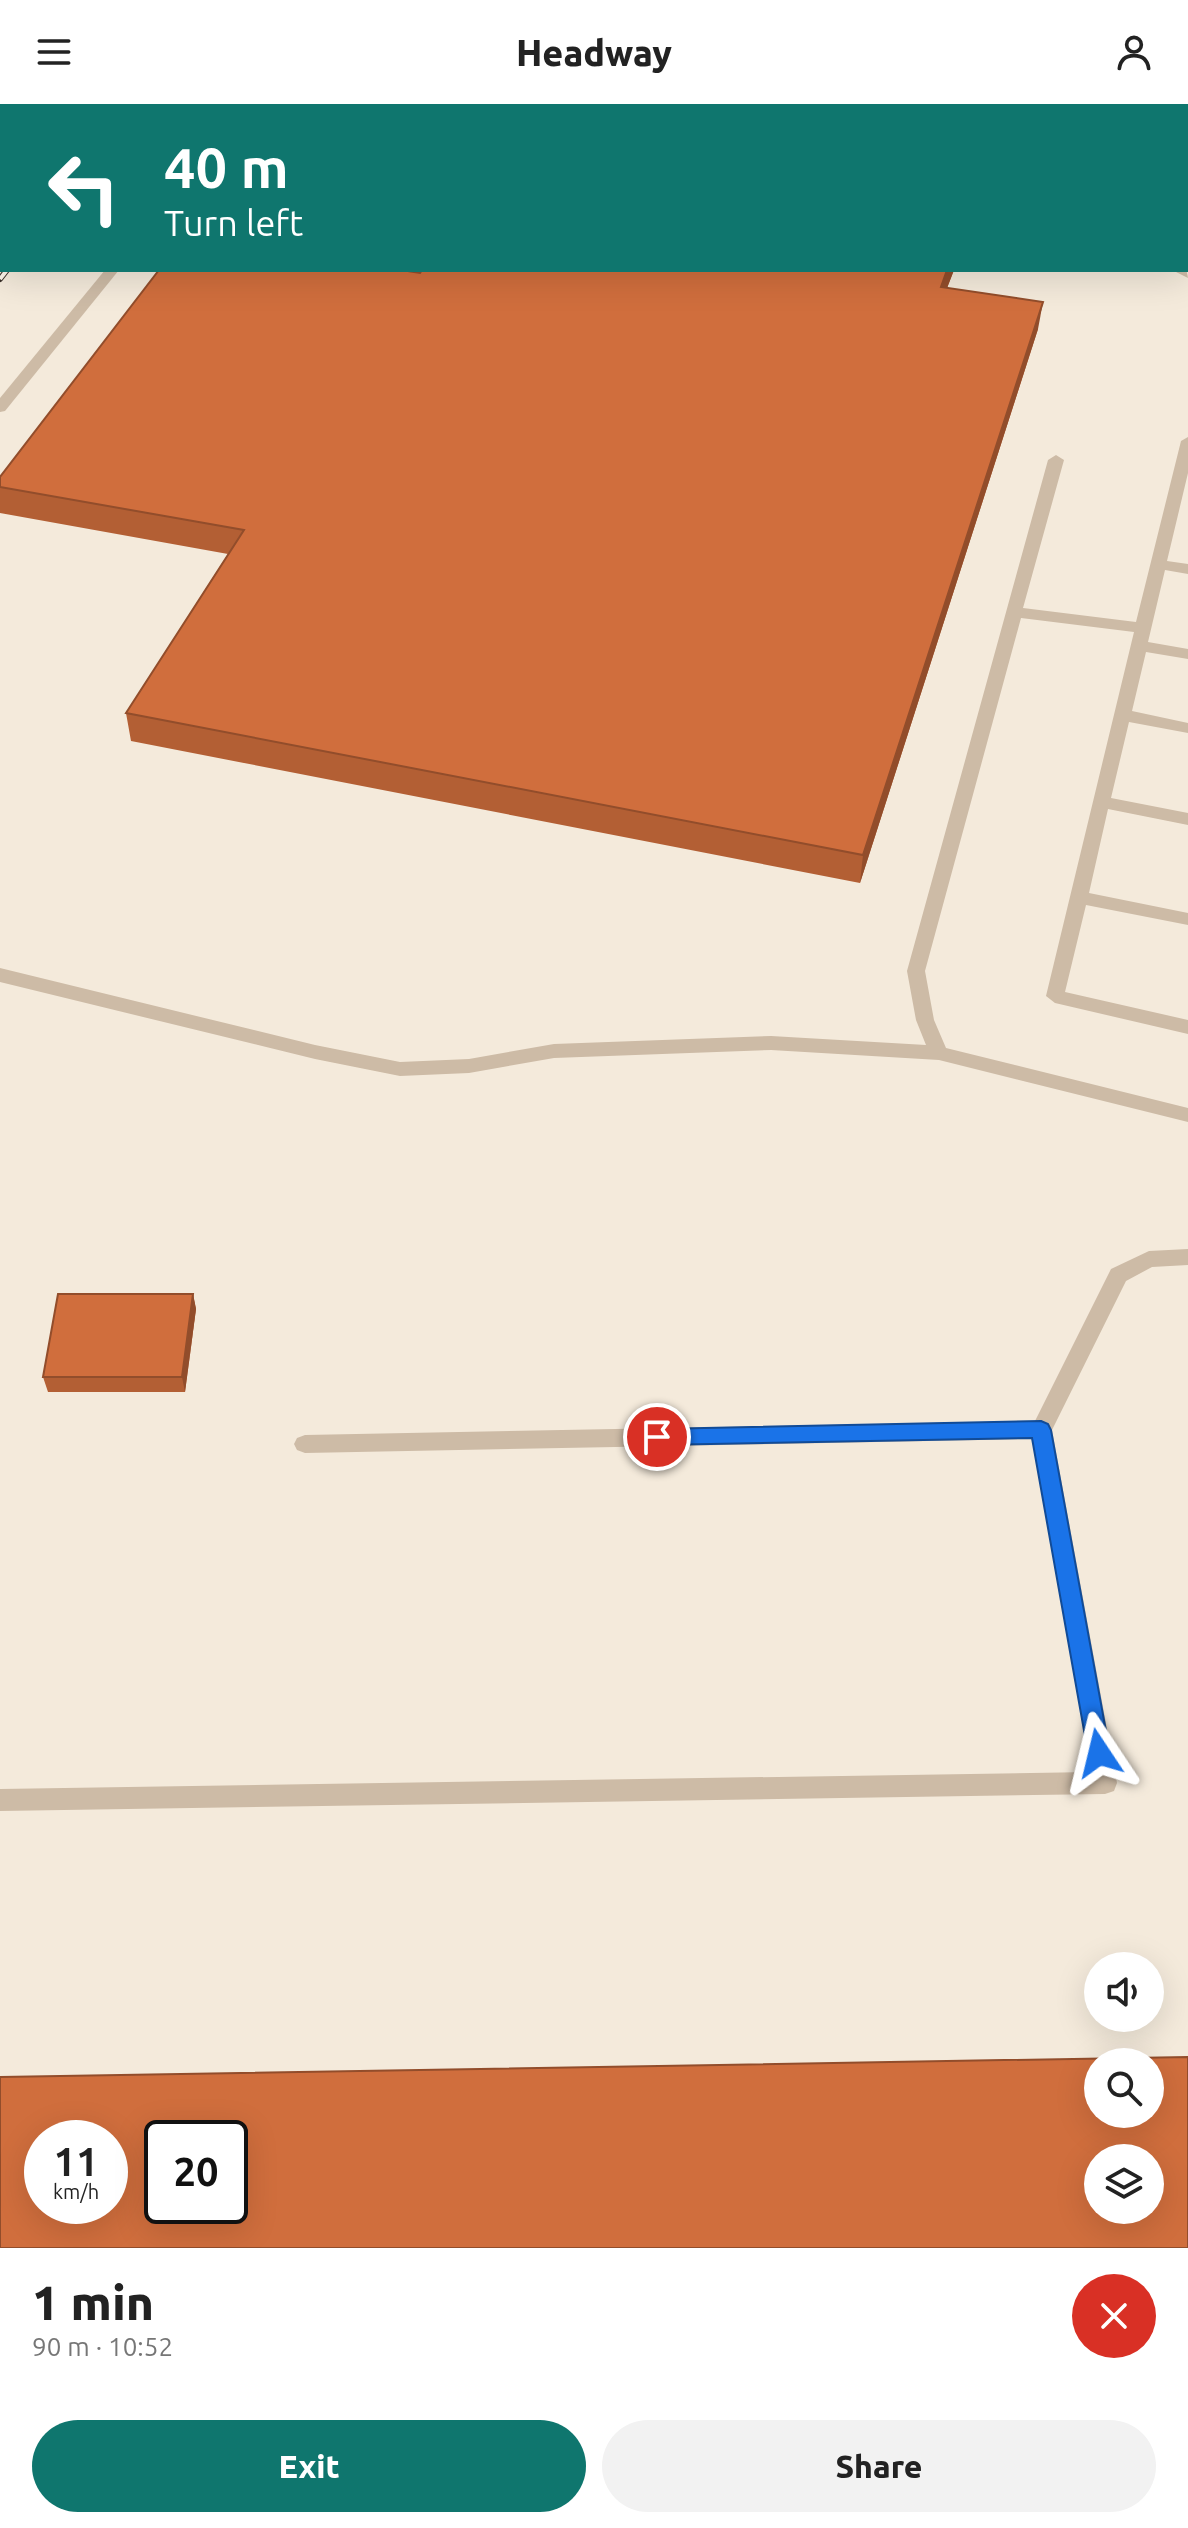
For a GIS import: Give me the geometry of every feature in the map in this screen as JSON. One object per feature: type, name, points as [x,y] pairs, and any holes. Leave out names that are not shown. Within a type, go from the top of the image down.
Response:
[{"type":"lane","points":[[0,408],[110,272]]},
{"type":"lane","points":[[1188,441],[1182,491],[1158,564],[1055,996],[1188,1027]]},
{"type":"lane","points":[[939,1053],[925,1020],[916,971],[1056,460]]},
{"type":"lane","points":[[1158,564],[1188,569]]},
{"type":"lane","points":[[1015,612],[1141,637],[1188,654]]},
{"type":"lane","points":[[1122,715],[1188,728]]},
{"type":"lane","points":[[1101,802],[1188,819]]},
{"type":"lane","points":[[1079,897],[1188,919]]},
{"type":"lane","points":[[0,975],[315,1052],[400,1069],[469,1066],[554,1051],[756,1044],[939,1053],[1188,1115]]},
{"type":"lane","points":[[0,1800],[1105,1783],[1041,1430],[1118,1275],[1149,1259],[1188,1257]]},
{"type":"lane","points":[[305,1444],[1041,1430]]},
{"type":"building","points":[[157,272],[946,272],[941,287],[1043,302],[863,855],[126,713],[244,530],[0,487],[0,477]]},
{"type":"building","points":[[58,1294],[193,1294],[182,1377],[43,1377]]},
{"type":"building","points":[[1164,2057],[1188,2057],[1188,2248],[0,2248],[0,2077],[1084,2059],[1084,2128],[1164,2128]]},
{"type":"railway","points":[[0,279],[5,272]]},
{"type":"route","points":[[657,1437],[1041,1430],[1099,1753]]}]
